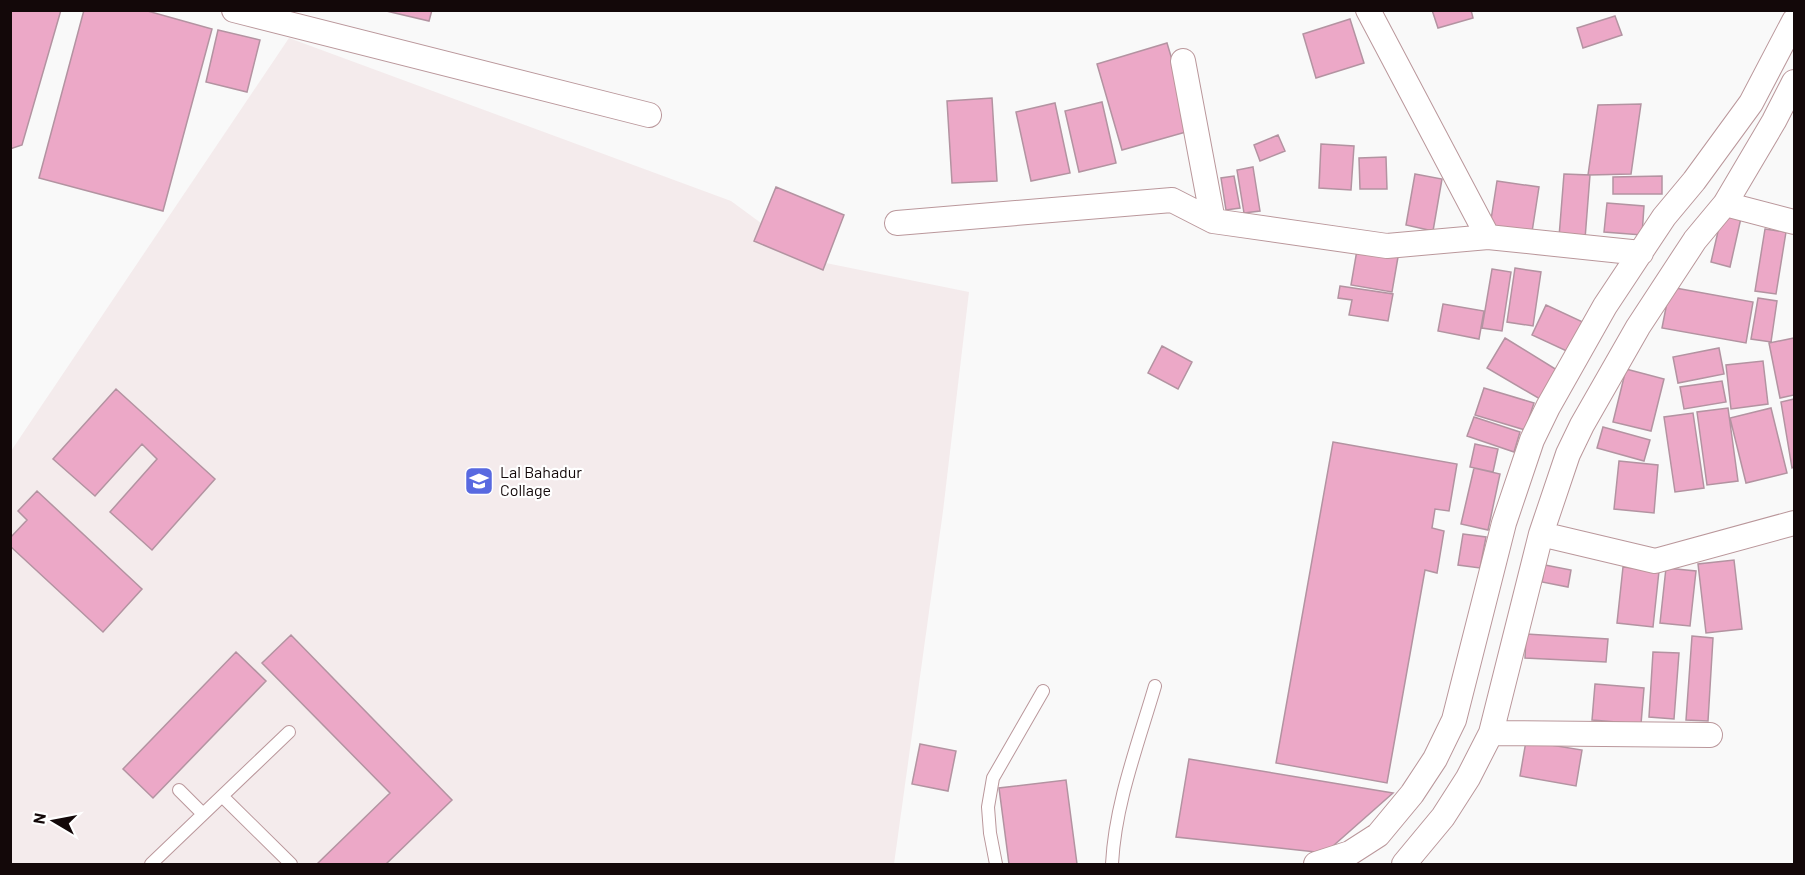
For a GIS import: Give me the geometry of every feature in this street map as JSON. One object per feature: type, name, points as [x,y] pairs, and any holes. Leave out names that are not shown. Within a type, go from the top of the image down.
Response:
[{"type":"street","points":[[234,10],[650,115]]},
{"type":"street","points":[[1368,10],[1488,237]]},
{"type":"street","points":[[1316,864],[1350,853],[1378,835],[1412,794],[1434,759],[1454,720],[1504,523],[1532,440],[1548,407],[1605,306],[1664,217],[1694,181],[1751,104],[1794,21]]},
{"type":"street","points":[[1183,61],[1213,221]]},
{"type":"street","points":[[1404,864],[1443,817],[1468,778],[1491,733],[1541,534],[1568,454],[1582,425],[1638,327],[1695,240],[1725,204],[1794,82]]},
{"type":"street","points":[[897,223],[1172,200],[1213,221],[1387,246],[1488,237],[1641,253]]},
{"type":"street","points":[[1725,204],[1794,222]]},
{"type":"street","points":[[1541,534],[1655,561],[1794,522]]},
{"type":"street","points":[[1491,733],[1710,735]]},
{"type":"lane","points":[[1112,864],[1113,841],[1126,782],[1155,687]]},
{"type":"lane","points":[[996,864],[988,807],[993,778],[1043,690]]},
{"type":"lane","points":[[151,864],[289,732]]},
{"type":"lane","points":[[179,790],[203,814]]},
{"type":"lane","points":[[222,796],[291,864]]},
{"type":"shaded area","name":"Lal Bahadur Collage","points":[[289,38],[731,201],[811,260],[969,292],[943,511],[894,864],[11,864],[11,451]]},
{"type":"building","points":[[10,10],[61,10],[22,145],[10,149]]},
{"type":"building","points":[[84,10],[144,10],[212,29],[163,211],[39,178]]},
{"type":"building","points":[[382,10],[432,10],[429,21]]},
{"type":"building","points":[[1432,10],[1471,10],[1473,18],[1438,28]]},
{"type":"building","points":[[1615,16],[1622,35],[1583,48],[1577,28]]},
{"type":"building","points":[[1350,19],[1364,63],[1316,78],[1303,34]]},
{"type":"building","points":[[218,30],[260,40],[247,92],[206,82]]},
{"type":"building","points":[[1167,43],[1193,130],[1122,150],[1097,64]]},
{"type":"building","points":[[992,98],[997,181],[952,183],[947,101]]},
{"type":"building","points":[[1102,102],[1116,163],[1079,172],[1065,111]]},
{"type":"building","points":[[1055,103],[1070,173],[1031,181],[1016,112]]},
{"type":"building","points":[[1641,104],[1631,174],[1588,175],[1598,105]]},
{"type":"building","points":[[1278,135],[1285,151],[1260,161],[1254,145]]},
{"type":"building","points":[[1321,144],[1354,146],[1351,190],[1319,188]]},
{"type":"building","points":[[1386,157],[1387,189],[1360,189],[1359,158]]},
{"type":"building","points":[[1253,167],[1260,211],[1244,213],[1237,170]]},
{"type":"building","points":[[1415,174],[1442,179],[1433,231],[1406,225]]},
{"type":"building","points":[[1564,174],[1590,175],[1585,239],[1559,237]]},
{"type":"building","points":[[1234,176],[1240,208],[1226,210],[1221,178]]},
{"type":"building","points":[[1662,176],[1662,194],[1613,194],[1613,177]]},
{"type":"building","points":[[1497,181],[1539,187],[1532,232],[1490,226]]},
{"type":"building","points":[[776,187],[844,215],[823,270],[754,241]]},
{"type":"building","points":[[1607,203],[1644,206],[1642,235],[1604,232]]},
{"type":"building","points":[[1722,214],[1741,218],[1730,267],[1711,262]]},
{"type":"building","points":[[1765,229],[1786,232],[1776,294],[1755,291]]},
{"type":"building","points":[[1357,250],[1398,257],[1392,292],[1351,285]]},
{"type":"building","points":[[1515,268],[1541,272],[1533,326],[1507,322]]},
{"type":"building","points":[[1492,269],[1511,272],[1502,331],[1482,328]]},
{"type":"building","points":[[1340,286],[1393,294],[1388,321],[1349,315],[1352,300],[1338,298]]},
{"type":"building","points":[[1670,287],[1753,302],[1746,343],[1662,328]]},
{"type":"building","points":[[1758,298],[1777,301],[1771,342],[1751,339]]},
{"type":"building","points":[[1443,304],[1484,311],[1479,339],[1438,331]]},
{"type":"building","points":[[1546,305],[1585,323],[1571,353],[1532,335]]},
{"type":"building","points":[[1505,338],[1557,370],[1540,399],[1487,368]]},
{"type":"building","points":[[1794,338],[1794,395],[1780,398],[1769,343]]},
{"type":"building","points":[[1162,346],[1192,362],[1178,389],[1148,373]]},
{"type":"building","points":[[1719,348],[1724,374],[1678,383],[1673,357]]},
{"type":"building","points":[[1763,361],[1768,404],[1731,409],[1726,365]]},
{"type":"building","points":[[1626,369],[1664,379],[1651,431],[1613,422]]},
{"type":"building","points":[[1722,381],[1726,402],[1684,409],[1680,387]]},
{"type":"building","points":[[1484,388],[1534,403],[1525,430],[1475,415]]},
{"type":"building","points":[[116,389],[215,479],[152,550],[110,512],[157,459],[142,444],[95,496],[53,459]]},
{"type":"building","points":[[1794,399],[1794,467],[1792,468],[1781,402]]},
{"type":"building","points":[[1728,408],[1738,481],[1707,485],[1697,412]]},
{"type":"building","points":[[1771,408],[1787,473],[1746,483],[1730,418]]},
{"type":"building","points":[[1693,413],[1704,488],[1675,492],[1664,417]]},
{"type":"building","points":[[1474,417],[1520,432],[1514,452],[1467,436]]},
{"type":"building","points":[[1603,427],[1650,440],[1644,461],[1597,448]]},
{"type":"building","points":[[1333,442],[1457,464],[1449,511],[1435,509],[1432,528],[1444,531],[1437,573],[1425,570],[1387,783],[1276,763]]},
{"type":"building","points":[[1475,444],[1498,449],[1493,472],[1470,467]]},
{"type":"building","points":[[1619,461],[1658,465],[1654,513],[1614,509]]},
{"type":"building","points":[[1474,468],[1500,474],[1488,530],[1461,524]]},
{"type":"building","points":[[37,491],[142,589],[103,632],[10,546],[10,538],[27,520],[18,511]]},
{"type":"building","points":[[1463,534],[1486,537],[1480,568],[1458,565]]},
{"type":"building","points":[[1734,560],[1742,629],[1706,633],[1698,564]]},
{"type":"building","points":[[1545,565],[1571,570],[1568,587],[1542,582]]},
{"type":"building","points":[[1623,567],[1659,571],[1653,627],[1617,623]]},
{"type":"building","points":[[1666,568],[1696,571],[1690,626],[1660,623]]},
{"type":"building","points":[[1526,634],[1608,639],[1606,662],[1525,658]]},
{"type":"building","points":[[291,635],[452,800],[386,864],[317,864],[390,793],[262,663]]},
{"type":"building","points":[[1692,636],[1713,638],[1708,721],[1686,720]]},
{"type":"building","points":[[236,652],[266,681],[153,798],[123,769]]},
{"type":"building","points":[[1653,652],[1679,653],[1674,719],[1649,717]]},
{"type":"building","points":[[1595,684],[1644,688],[1641,724],[1592,720]]},
{"type":"building","points":[[1526,741],[1582,750],[1576,786],[1520,776]]},
{"type":"building","points":[[920,744],[956,751],[948,791],[912,784]]},
{"type":"building","points":[[1189,759],[1393,793],[1325,853],[1176,837]]},
{"type":"building","points":[[1066,780],[1077,864],[1009,864],[999,788]]},
{"type":"place","name":"Lal Bahadur Collage","points":[[479,481]]}]
